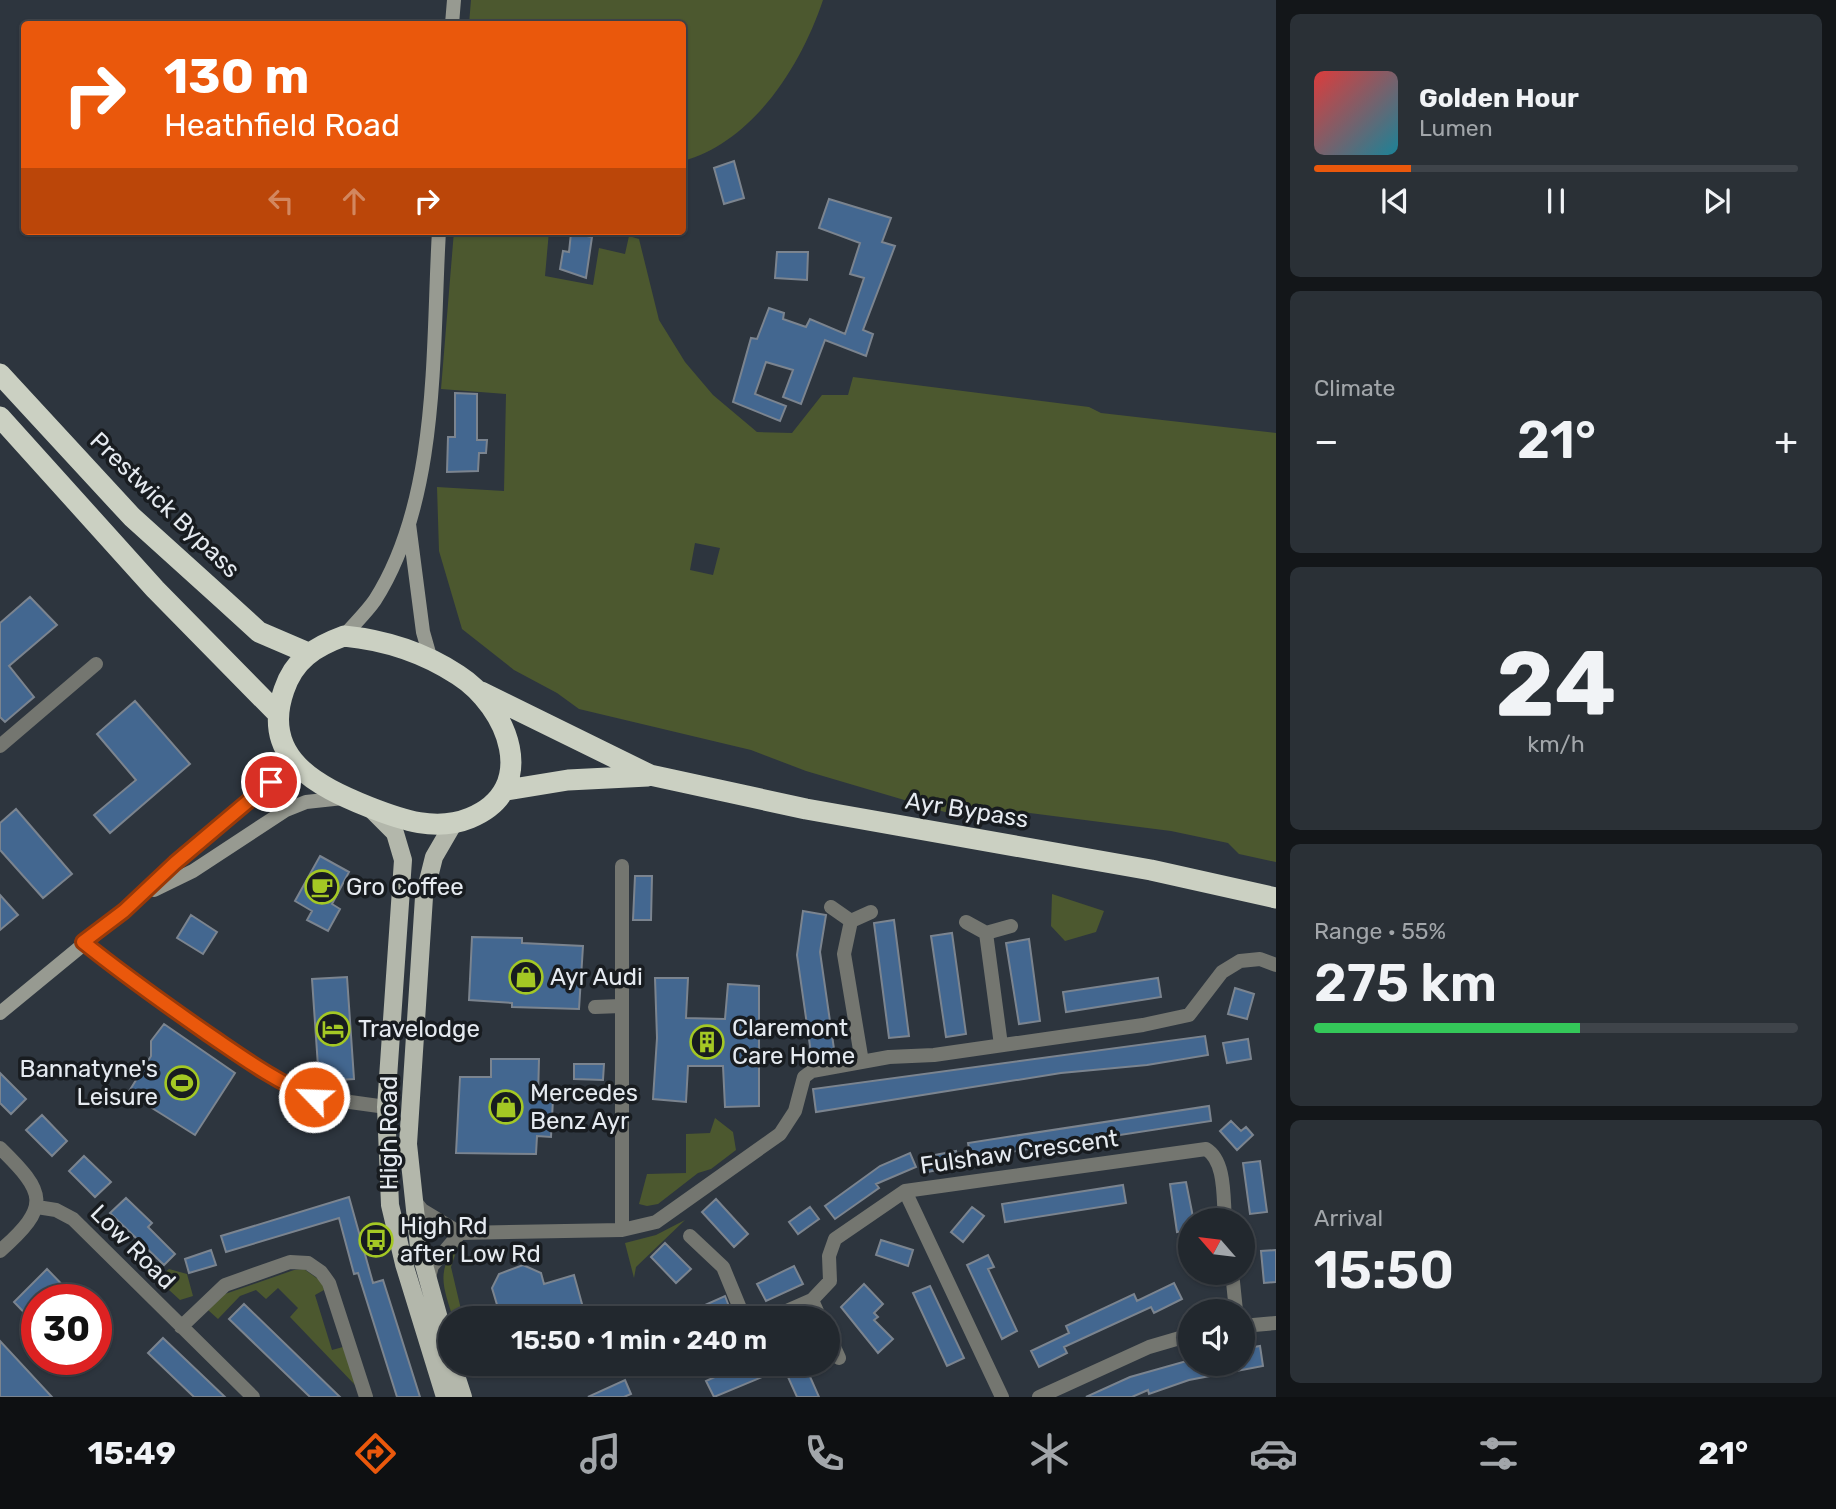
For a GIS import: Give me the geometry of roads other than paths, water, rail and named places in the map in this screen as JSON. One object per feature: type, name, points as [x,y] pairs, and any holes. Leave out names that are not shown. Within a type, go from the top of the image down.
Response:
[{"type":"highway","name":"Prestwick Bypass","points":[[0,374],[132,517],[260,632],[308,653]]},
{"type":"highway","points":[[0,417],[194,629],[277,713]]},
{"type":"highway","points":[[344,636],[383,640],[431,660],[481,692],[494,711],[509,746],[512,768],[507,790],[482,813],[452,826],[412,823],[343,798],[299,769],[287,752],[280,735],[277,713],[290,673],[308,653],[344,636]]},
{"type":"highway","name":"Ayr Bypass","points":[[481,692],[650,775],[818,811],[1151,870],[1276,898]]},
{"type":"highway","name":"Ayr Bypass","points":[[507,790],[568,780],[650,775]]},
{"type":"main road","points":[[452,21],[454,0]]},
{"type":"main road","points":[[344,636],[374,601],[390,572],[409,523],[428,426],[439,235]]},
{"type":"main road","points":[[409,523],[418,603],[431,660]]},
{"type":"main road","points":[[0,1013],[143,895],[175,863],[271,782],[287,752]]},
{"type":"main road","points":[[143,895],[193,871],[286,810],[306,802],[343,798]]},
{"type":"main road","name":"High Road","points":[[369,807],[395,833],[403,860],[386,1107],[390,1205],[408,1276],[445,1397]]},
{"type":"main road","name":"High Road","points":[[438,1319],[427,1284],[413,1199],[408,1144],[424,897],[434,857],[452,826]]},
{"type":"main road","points":[[456,1376],[463,1397]]},
{"type":"street","points":[[0,746],[96,664]]},
{"type":"street","points":[[622,866],[622,1230]]},
{"type":"street","points":[[831,907],[851,921]]},
{"type":"street","points":[[851,921],[871,912]]},
{"type":"street","points":[[851,921],[844,954],[862,1062]]},
{"type":"street","points":[[965,922],[986,933],[1011,926]]},
{"type":"street","points":[[986,933],[1001,1045]]},
{"type":"street","points":[[83,942],[136,984],[288,1087],[314,1097],[386,1107]]},
{"type":"street","points":[[413,1199],[422,1210],[460,1233],[622,1230],[656,1222],[780,1134],[795,1111],[804,1077],[812,1071],[1189,1015],[1222,972],[1240,961],[1260,959],[1276,965]]},
{"type":"street","points":[[595,1007],[621,1006]]},
{"type":"street","points":[[0,1148],[30,1177],[36,1190],[37,1207],[30,1221],[0,1251]]},
{"type":"street","name":"Fulshaw Crescent","points":[[1002,1397],[905,1191],[1206,1150],[1215,1155],[1219,1164],[1224,1208]]},
{"type":"street","points":[[798,1306],[812,1300],[830,1281],[829,1256],[835,1239],[905,1191]]},
{"type":"street","name":"Low Road","points":[[37,1207],[56,1210],[73,1219],[253,1397]]},
{"type":"street","points":[[427,1284],[432,1266],[460,1233]]},
{"type":"street","points":[[690,1237],[723,1267],[739,1306]]},
{"type":"street","name":"Low Road","points":[[181,1327],[225,1285],[290,1262],[308,1263],[321,1272],[328,1283],[366,1397]]},
{"type":"street","points":[[812,1300],[815,1306]]},
{"type":"street","points":[[1255,1325],[1276,1323]]},
{"type":"street","points":[[1039,1397],[1149,1347],[1178,1339]]},
{"type":"place","name":"Gro Coffee","points":[[322,887]]},
{"type":"place","name":"Ayr Audi","points":[[526,977]]},
{"type":"place","name":"Travelodge","points":[[333,1029]]},
{"type":"place","name":"Claremont Care Home","points":[[707,1042]]},
{"type":"place","name":"Bannatyne's Leisure","points":[[182,1083]]},
{"type":"place","name":"Mercedes Benz Ayr","points":[[506,1107]]},
{"type":"place","name":"High Rd after Low Rd","points":[[376,1240]]}]
